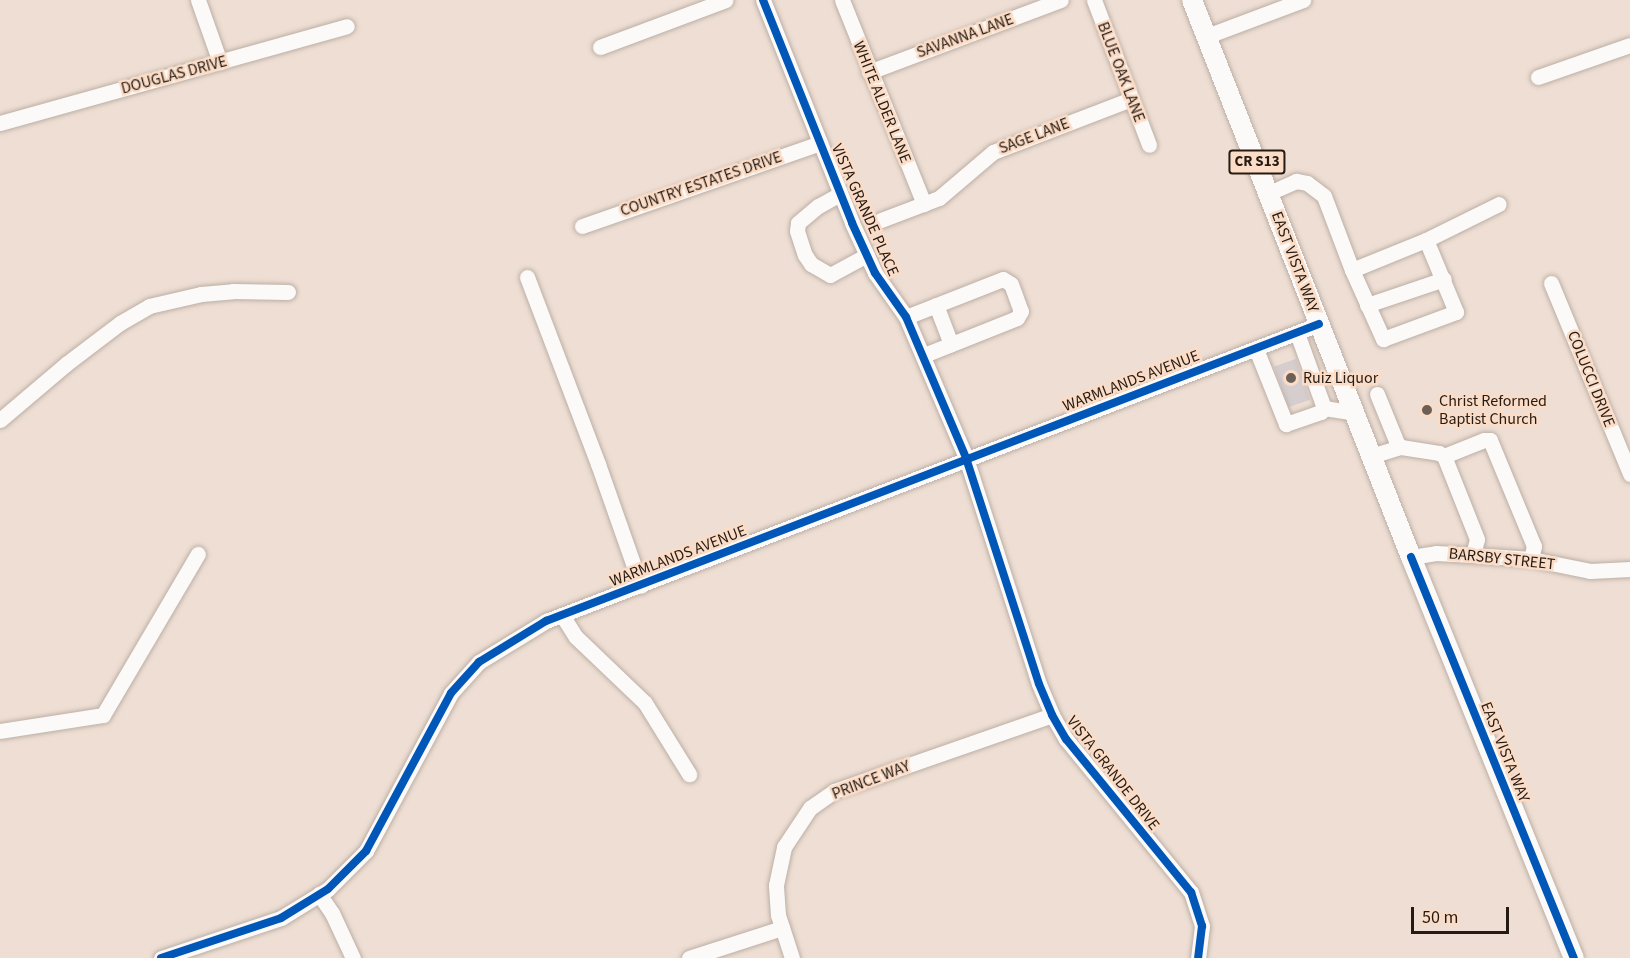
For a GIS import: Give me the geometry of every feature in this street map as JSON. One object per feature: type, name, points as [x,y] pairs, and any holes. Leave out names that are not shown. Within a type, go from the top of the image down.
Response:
[{"type":"main road","name":"EAST VISTA WAY","points":[[1192,0],[1410,557],[1574,958]]},
{"type":"street","points":[[198,0],[220,62]]},
{"type":"street","points":[[600,47],[726,0]]},
{"type":"street","name":"VISTA GRANDE PLACE","points":[[763,0],[840,194],[867,255],[875,273],[906,317],[966,458]]},
{"type":"street","name":"WHITE ALDER LANE","points":[[842,0],[869,72],[924,204]]},
{"type":"street","name":"SAVANNA LANE","points":[[869,72],[1061,0]]},
{"type":"street","name":"BLUE OAK LANE","points":[[1094,0],[1149,145]]},
{"type":"street","points":[[1207,36],[1303,0]]},
{"type":"street","name":"DOUGLAS DRIVE","points":[[0,123],[348,27]]},
{"type":"street","points":[[1538,77],[1630,45]]},
{"type":"street","name":"SAGE LANE","points":[[881,220],[939,198],[993,152],[1131,99]]},
{"type":"street","name":"COUNTRY ESTATES DRIVE","points":[[582,226],[820,142]]},
{"type":"street","points":[[1269,193],[1296,182],[1307,183],[1324,196],[1352,270],[1383,339],[1456,312],[1426,240]]},
{"type":"street","points":[[840,194],[818,206],[798,223],[797,231],[805,255],[811,264],[830,275],[867,255]]},
{"type":"street","points":[[1352,270],[1426,240],[1499,204]]},
{"type":"street","name":"WARMLANDS AVENUE","points":[[527,277],[598,464],[641,586]]},
{"type":"street","points":[[906,317],[1003,279],[1011,284],[1021,311],[1017,318],[924,355]]},
{"type":"street","points":[[1367,305],[1444,279]]},
{"type":"street","name":"COLUCCI DRIVE","points":[[1551,283],[1630,474]]},
{"type":"street","points":[[0,420],[66,364],[120,323],[149,306],[201,294],[233,291],[288,292]]},
{"type":"street","points":[[936,306],[951,344]]},
{"type":"street","name":"WARMLANDS AVENUE","points":[[161,958],[281,918],[320,894],[366,851],[451,693],[479,662],[495,651],[562,615],[1319,324]]},
{"type":"street","points":[[1297,333],[1324,408]]},
{"type":"street","points":[[1256,348],[1286,424],[1322,412],[1324,408]]},
{"type":"street","points":[[1377,394],[1397,443],[1396,448]]},
{"type":"street","points":[[1324,408],[1354,413]]},
{"type":"street","points":[[1444,456],[1484,440],[1492,443],[1534,546],[1531,559]]},
{"type":"street","points":[[1371,456],[1396,448],[1439,453],[1444,456],[1477,539],[1473,555]]},
{"type":"street","name":"VISTA GRANDE DRIVE","points":[[966,458],[1039,684],[1052,715],[1066,739],[1191,892],[1202,926],[1198,958]]},
{"type":"street","name":"BARSBY STREET","points":[[1410,557],[1436,553],[1473,555],[1531,559],[1590,571],[1630,569]]},
{"type":"street","points":[[0,731],[103,715],[198,554]]},
{"type":"street","points":[[562,615],[576,637],[645,703],[690,774]]},
{"type":"street","name":"PRINCE WAY","points":[[792,958],[782,928],[776,885],[784,847],[810,808],[834,791],[1052,715]]},
{"type":"street","points":[[320,894],[332,913],[353,958]]},
{"type":"street","points":[[689,958],[782,928]]},
{"type":"building","name":"Ruiz Liquor","points":[[1296,359],[1310,400],[1288,407],[1274,366]]},
{"type":"cycle path","points":[[763,0],[852,223],[875,273],[906,317],[966,458],[1039,684],[1052,715],[1066,739],[1191,892],[1202,926],[1198,958]]},
{"type":"cycle path","points":[[161,958],[281,918],[328,889],[366,851],[451,693],[479,662],[546,621],[1319,324]]},
{"type":"cycle path","points":[[1411,557],[1574,958]]},
{"type":"place","name":"Ruiz Liquor","points":[[1291,378]]},
{"type":"place","name":"Christ Reformed Baptist Church","points":[[1427,410]]}]
